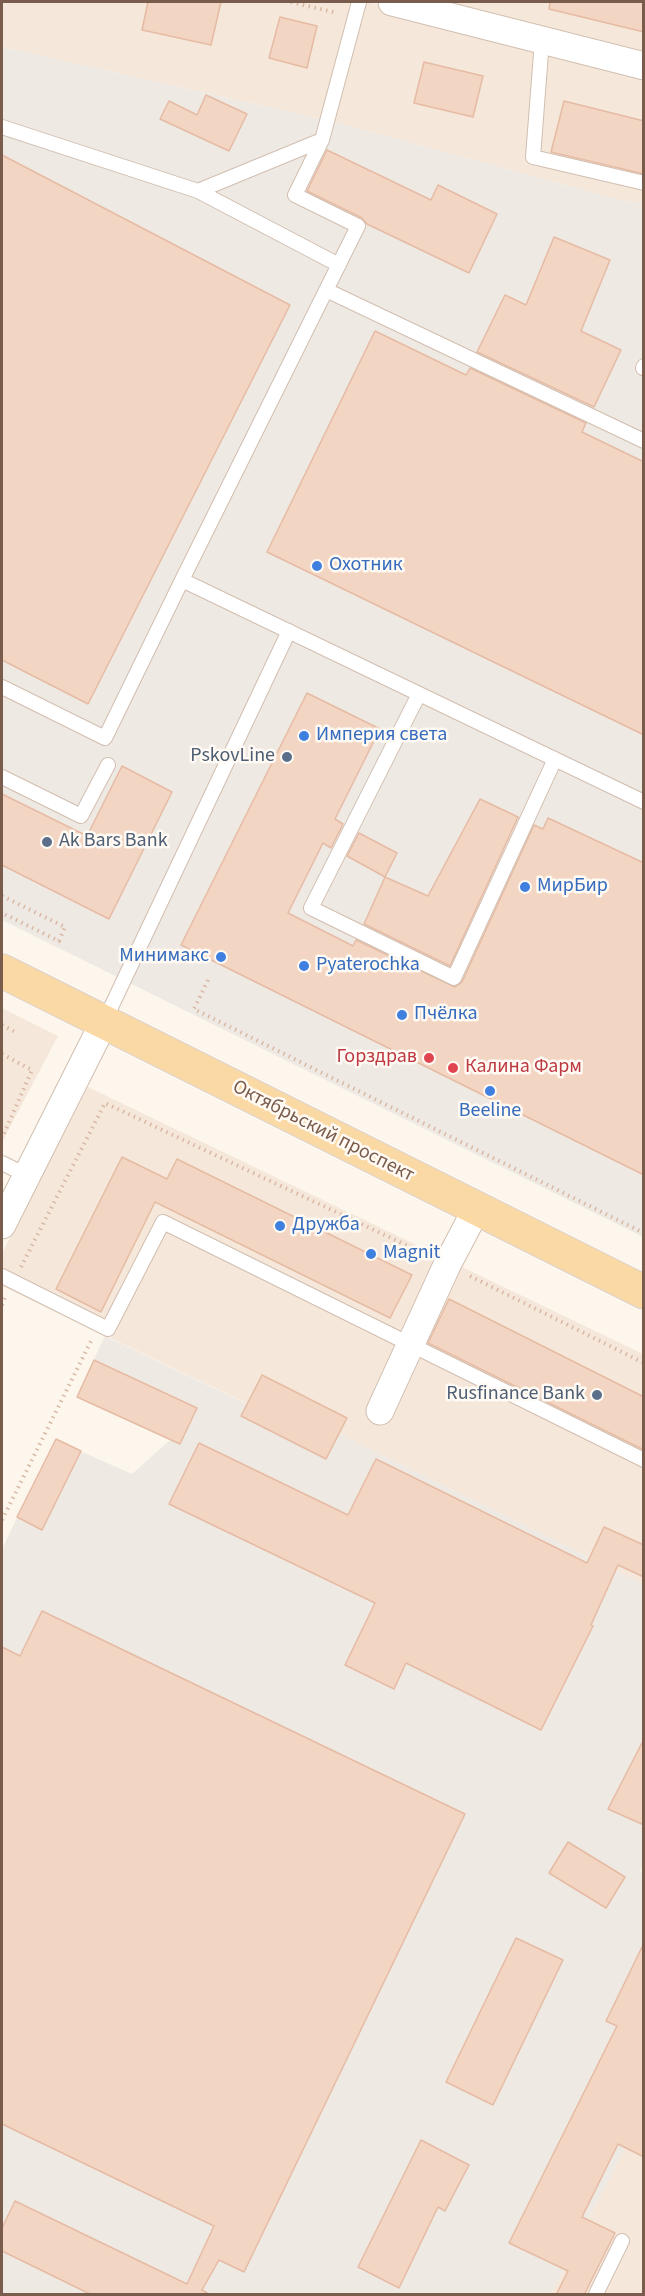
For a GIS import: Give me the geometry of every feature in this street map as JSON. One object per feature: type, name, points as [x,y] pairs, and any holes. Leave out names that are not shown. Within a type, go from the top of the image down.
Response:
[{"type":"main road","name":"Октябрьский проспект","points":[[2,971],[644,1292]]},
{"type":"street","points":[[392,2],[644,66]]},
{"type":"street","points":[[2,1225],[104,1022]]},
{"type":"street","points":[[380,1411],[447,1265],[477,1208]]},
{"type":"lane","points":[[2,687],[105,738],[358,226],[295,195],[322,140],[358,2]]},
{"type":"lane","points":[[542,40],[533,157],[644,183]]},
{"type":"lane","points":[[2,127],[198,191],[339,265]]},
{"type":"lane","points":[[198,191],[322,140]]},
{"type":"lane","points":[[326,290],[644,441]]},
{"type":"lane","points":[[182,580],[644,802]]},
{"type":"lane","points":[[104,1022],[289,632]]},
{"type":"lane","points":[[419,694],[311,908],[454,978],[555,759]]},
{"type":"lane","points":[[2,777],[81,816],[108,765]]},
{"type":"lane","points":[[2,1163],[26,1175]]},
{"type":"lane","points":[[7,1279],[108,1329],[163,1222],[644,1460]]},
{"type":"lane","points":[[596,2295],[622,2241]]},
{"type":"path","points":[[2,896],[64,927],[59,941],[2,913]]},
{"type":"path","points":[[208,980],[194,1009],[644,1233]]},
{"type":"path","points":[[2,1025],[17,1033]]},
{"type":"path","points":[[2,1054],[32,1070],[2,1138]]},
{"type":"path","points":[[2,1305],[7,1279],[105,1103],[447,1265],[644,1363]]},
{"type":"path","points":[[2,1520],[99,1324]]},
{"type":"shaded area","points":[[2,2],[368,2],[643,73],[643,203],[620,200],[335,122],[2,47]]},
{"type":"shaded area","points":[[427,2],[643,2],[643,57]]},
{"type":"shaded area","points":[[2,47],[335,122],[620,200],[643,203],[643,1237],[2,920]]},
{"type":"shaded area","points":[[2,1008],[58,1036],[2,1142]]},
{"type":"shaded area","points":[[88,1087],[643,1354],[643,1584],[339,1434],[346,1417],[248,1404],[2,1286],[2,1253]]},
{"type":"shaded area","points":[[105,1336],[247,1404],[263,1376],[346,1417],[340,1434],[643,1584],[644,1864],[640,1871],[644,1873],[643,2112],[551,2294],[2,2294],[2,1549],[55,1440],[132,1474],[170,1440],[180,1444],[197,1408],[94,1359]]},
{"type":"shaded area","points":[[643,2112],[643,2294],[551,2294]]},
{"type":"building","points":[[148,2],[221,2],[211,45],[142,30]]},
{"type":"building","points":[[550,2],[644,2],[644,32],[549,9]]},
{"type":"building","points":[[280,17],[317,26],[307,68],[269,58]]},
{"type":"building","points":[[424,62],[483,76],[473,117],[414,103]]},
{"type":"building","points":[[206,95],[247,114],[229,151],[160,119],[169,101],[197,115]]},
{"type":"building","points":[[564,101],[644,121],[644,174],[551,152]]},
{"type":"building","points":[[327,150],[431,200],[438,185],[497,214],[469,273],[367,224],[362,218],[307,191]]},
{"type":"building","points":[[2,155],[290,305],[88,704],[2,660]]},
{"type":"building","points":[[554,237],[610,260],[581,331],[621,350],[594,407],[477,352],[505,295],[526,305]]},
{"type":"building","points":[[375,331],[466,375],[470,368],[586,423],[582,432],[644,462],[644,735],[267,552]]},
{"type":"building","points":[[307,693],[380,729],[335,819],[343,824],[331,848],[323,843],[288,913],[353,946],[356,940],[455,987],[462,982],[534,825],[543,829],[548,818],[644,863],[644,1175],[181,945]]},
{"type":"building","points":[[122,766],[172,792],[109,919],[2,865],[2,794],[87,836]]},
{"type":"building","points":[[480,799],[518,817],[450,966],[364,924],[385,877],[428,896]]},
{"type":"building","points":[[359,833],[397,853],[385,877],[347,856]]},
{"type":"building","points":[[122,1157],[167,1179],[177,1159],[412,1275],[390,1318],[155,1202],[101,1312],[56,1289]]},
{"type":"building","points":[[449,1299],[644,1397],[644,1450],[428,1343]]},
{"type":"building","points":[[94,1360],[197,1408],[180,1444],[77,1397]]},
{"type":"building","points":[[262,1375],[347,1418],[326,1459],[241,1416]]},
{"type":"building","points":[[56,1439],[81,1451],[42,1530],[17,1517]]},
{"type":"building","points":[[199,1443],[348,1515],[376,1459],[587,1563],[604,1527],[644,1545],[644,1577],[618,1565],[591,1625],[593,1626],[541,1730],[406,1663],[394,1689],[345,1665],[375,1603],[169,1504]]},
{"type":"building","points":[[42,1611],[465,1814],[244,2272],[219,2260],[202,2290],[210,2295],[92,2295],[2,2251],[2,2228],[15,2201],[187,2284],[214,2226],[2,2124],[2,1647],[20,1656]]},
{"type":"building","points":[[644,1739],[644,1825],[608,1809]]},
{"type":"building","points":[[568,1842],[625,1877],[606,1908],[549,1873]]},
{"type":"building","points":[[516,1938],[563,1960],[493,2105],[446,2082]]},
{"type":"building","points":[[644,1943],[644,2157],[618,2144],[582,2217],[615,2233],[584,2295],[556,2295],[568,2271],[509,2243],[617,2026],[606,2021]]},
{"type":"building","points":[[421,2140],[469,2165],[445,2211],[438,2207],[399,2288],[358,2267]]},
{"type":"place","name":"Охотник","points":[[317,566]]},
{"type":"place","name":"Империя света","points":[[304,736]]},
{"type":"place","name":"PskovLine","points":[[287,757]]},
{"type":"place","name":"Ak Bars Bank","points":[[47,842]]},
{"type":"place","name":"МирБир","points":[[525,887]]},
{"type":"place","name":"Минимакс","points":[[221,957]]},
{"type":"place","name":"Pyaterochka","points":[[304,966]]},
{"type":"place","name":"Пчёлка","points":[[402,1015]]},
{"type":"place","name":"Горздрав","points":[[429,1058]]},
{"type":"place","name":"Калина Фарм","points":[[453,1068]]},
{"type":"place","name":"Beeline","points":[[490,1091]]},
{"type":"place","name":"Дружба","points":[[280,1226]]},
{"type":"place","name":"Magnit","points":[[371,1254]]},
{"type":"place","name":"Rusfinance Bank","points":[[597,1395]]}]
